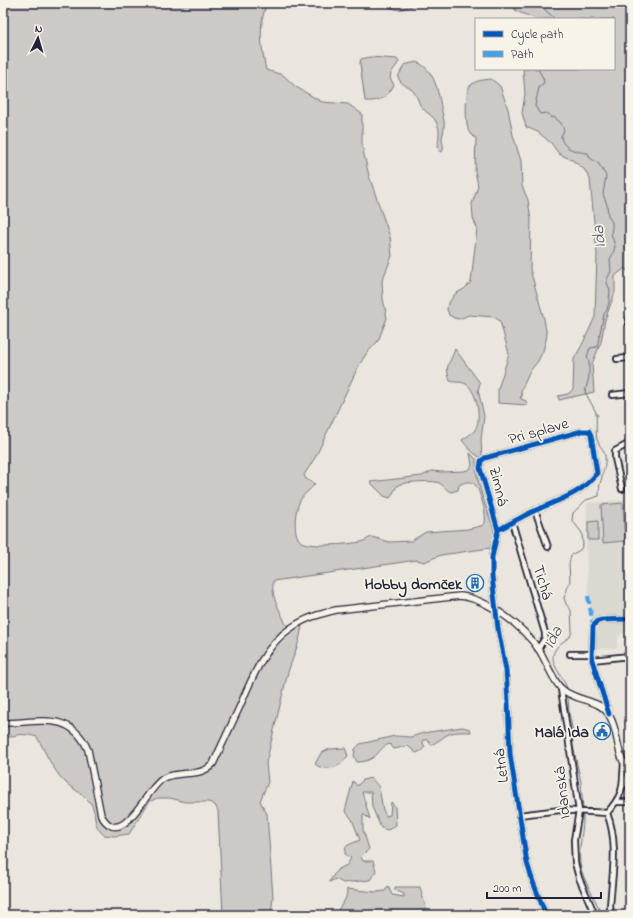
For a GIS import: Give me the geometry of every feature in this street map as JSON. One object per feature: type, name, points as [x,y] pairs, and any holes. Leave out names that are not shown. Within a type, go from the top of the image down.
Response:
[{"type":"main road","points":[[3,723],[54,721],[65,724],[77,732],[85,742],[88,750],[101,815],[110,825],[120,826],[129,820],[154,786],[162,779],[174,774],[199,773],[208,770],[213,764],[257,668],[273,644],[290,628],[313,616],[336,610],[456,596],[476,600],[497,611],[521,630],[538,649],[561,688],[566,692],[603,703],[615,727],[624,762],[630,767]]},
{"type":"street","points":[[629,323],[630,316]]},
{"type":"street","points":[[617,360],[630,358]]},
{"type":"street","points":[[612,395],[630,393]]},
{"type":"street","name":"Pri splave","points":[[481,461],[485,458],[586,430],[589,431],[591,435],[596,473],[586,485],[578,492],[535,510],[498,530]]},
{"type":"street","points":[[622,489],[615,458],[615,451],[630,443]]},
{"type":"street","name":"Zimná","points":[[481,461],[481,473],[498,530],[494,546],[492,570],[497,611]]},
{"type":"street","points":[[535,510],[548,547]]},
{"type":"street","name":"Tichá","points":[[512,522],[546,633],[545,638],[538,649]]},
{"type":"street","points":[[603,703],[592,660],[593,629],[598,621],[628,619],[630,610]]},
{"type":"street","name":"Letná","points":[[497,611],[498,629],[506,670],[510,754],[519,815],[527,863],[546,915]]},
{"type":"street","points":[[570,654],[592,654]]},
{"type":"street","points":[[592,660],[630,656]]},
{"type":"street","name":"Idanská","points":[[561,688],[582,811],[574,840],[575,858],[579,878],[595,915]]},
{"type":"street","points":[[623,788],[624,762]]},
{"type":"street","points":[[607,813],[616,802],[629,777]]},
{"type":"street","points":[[616,802],[630,802]]},
{"type":"street","points":[[519,815],[560,810],[607,813]]},
{"type":"street","points":[[607,813],[611,824],[614,845],[610,907],[611,912],[614,915]]},
{"type":"shaded area","points":[[3,3],[267,3],[261,28],[266,70],[283,75],[296,87],[322,102],[348,104],[362,114],[362,146],[369,176],[390,237],[392,256],[382,281],[383,299],[387,318],[378,341],[366,354],[358,367],[316,456],[304,475],[306,479],[315,484],[302,497],[297,508],[295,526],[298,537],[300,541],[304,543],[319,545],[361,542],[372,537],[389,542],[411,541],[426,532],[468,529],[481,526],[485,523],[484,509],[479,492],[472,483],[469,482],[459,485],[458,490],[451,492],[436,482],[406,483],[398,485],[390,498],[384,496],[370,482],[422,476],[432,471],[464,471],[470,469],[472,465],[470,453],[476,459],[479,486],[494,530],[494,537],[490,548],[441,555],[424,562],[417,560],[273,581],[273,594],[286,625],[302,626],[299,641],[288,672],[266,763],[268,782],[260,801],[267,814],[273,897],[271,915],[223,915],[218,811],[215,805],[209,802],[185,802],[170,798],[157,798],[149,802],[129,834],[114,836],[104,835],[97,827],[91,804],[86,797],[68,785],[60,777],[37,737],[20,735],[3,739]]},
{"type":"shaded area","points":[[389,3],[421,3],[399,10],[389,7]]},
{"type":"shaded area","points":[[512,3],[630,3],[630,275],[625,268],[615,276],[615,292],[605,320],[601,342],[592,364],[594,392],[559,400],[558,396],[568,394],[573,389],[574,359],[595,317],[597,254],[590,179],[584,169],[572,160],[559,154],[551,143],[538,132],[526,127],[522,113],[525,94],[523,70],[615,70],[615,18],[534,18],[516,11]]},
{"type":"shaded area","points":[[370,57],[397,59],[399,62],[391,73],[390,78],[394,85],[389,93],[379,100],[365,101],[360,63],[361,59]]},
{"type":"shaded area","points":[[416,62],[429,71],[439,95],[444,123],[442,152],[439,151],[438,148],[439,131],[436,121],[422,108],[411,89],[403,84],[398,77],[404,65]]},
{"type":"shaded area","points":[[491,79],[500,86],[508,109],[513,135],[521,161],[522,186],[528,200],[531,220],[530,269],[544,319],[547,336],[543,351],[538,361],[530,371],[521,391],[522,397],[520,397],[526,401],[528,404],[527,405],[498,403],[498,389],[509,354],[500,321],[494,317],[469,315],[459,319],[454,318],[449,315],[447,309],[448,304],[455,294],[464,289],[471,282],[477,228],[473,218],[472,204],[478,186],[475,171],[476,138],[470,133],[467,122],[466,108],[468,89],[474,83]]},
{"type":"shaded area","points":[[455,349],[480,383],[478,390],[484,416],[481,440],[482,458],[476,455],[462,440],[475,430],[478,412],[476,399],[470,388],[464,383],[450,381],[448,375],[448,364]]},
{"type":"shaded area","points":[[626,500],[630,539],[630,623],[626,630],[618,637],[617,648],[592,649],[593,626],[588,596],[586,546],[587,503]]},
{"type":"shaded area","points":[[623,503],[625,541],[603,543],[601,505]]},
{"type":"shaded area","points":[[598,521],[598,540],[588,540],[588,522]]},
{"type":"shaded area","points":[[462,727],[470,729],[471,732],[451,733],[431,745],[428,740],[423,740],[425,747],[416,753],[408,746],[394,749],[390,744],[386,745],[374,757],[364,761],[357,762],[354,756],[355,749],[360,744],[395,736],[411,737],[423,733]]},
{"type":"shaded area","points":[[345,748],[348,756],[338,766],[324,768],[315,764],[321,753],[330,749]]},
{"type":"shaded area","points":[[371,778],[379,787],[383,810],[386,816],[390,815],[391,802],[395,807],[396,825],[388,830],[381,828],[372,807],[371,792],[362,792],[370,819],[363,814],[363,830],[369,849],[361,857],[363,861],[373,861],[376,871],[370,880],[343,883],[336,879],[329,882],[337,870],[347,865],[351,858],[345,854],[346,846],[360,840],[352,819],[345,811],[353,781],[357,786],[363,780]]},
{"type":"shaded area","points":[[388,886],[392,895],[404,897],[404,894],[395,890],[395,887],[420,887],[428,915],[418,915],[416,913],[398,915],[336,915],[345,900],[347,889],[376,892],[385,891]]},
{"type":"waterway","name":"Ida","points":[[520,3],[524,7],[529,8],[534,3]]},
{"type":"waterway","name":"Ida","points":[[538,3],[554,18]]},
{"type":"waterway","name":"Ida","points":[[539,70],[544,80],[543,84],[539,87],[535,106],[540,114],[549,114],[551,118],[554,117],[561,123],[564,130],[561,136],[564,144],[575,151],[588,153],[590,158],[599,164],[606,176],[603,194],[607,205],[608,216],[612,222],[611,233],[615,246],[610,259],[611,271],[607,279],[610,290],[609,302],[607,310],[604,314],[597,347],[590,348],[587,357],[589,362],[589,377],[585,392],[598,416]]},
{"type":"waterway","name":"Ida","points":[[568,691],[554,663],[553,657],[560,644],[570,637],[572,631],[571,610],[566,604],[564,598],[570,581],[569,564],[571,555],[580,550],[583,545],[582,533],[572,520],[573,513],[586,500],[599,496],[605,465],[603,450],[597,439],[596,413]]},
{"type":"waterway","points":[[618,455],[630,506]]},
{"type":"waterway","name":"Ida","points":[[568,696],[573,746],[581,782],[583,809]]},
{"type":"waterway","name":"Ida","points":[[583,814],[580,864],[584,877],[601,915]]},
{"type":"marked path","points":[[588,596],[593,626]]},
{"type":"cycle path","points":[[498,530],[531,512],[569,496],[591,480],[597,473],[591,435],[589,431],[582,431],[485,458],[481,461],[480,468],[498,530],[492,557],[492,576],[498,629],[506,670],[510,754],[527,863],[546,915]]},
{"type":"cycle path","points":[[609,714],[592,660],[593,626],[598,621],[602,620],[628,619],[630,610]]},
{"type":"place","name":"Hobby domček","points":[[475,583]]},
{"type":"place","name":"Malá Ida","points":[[602,731]]}]
